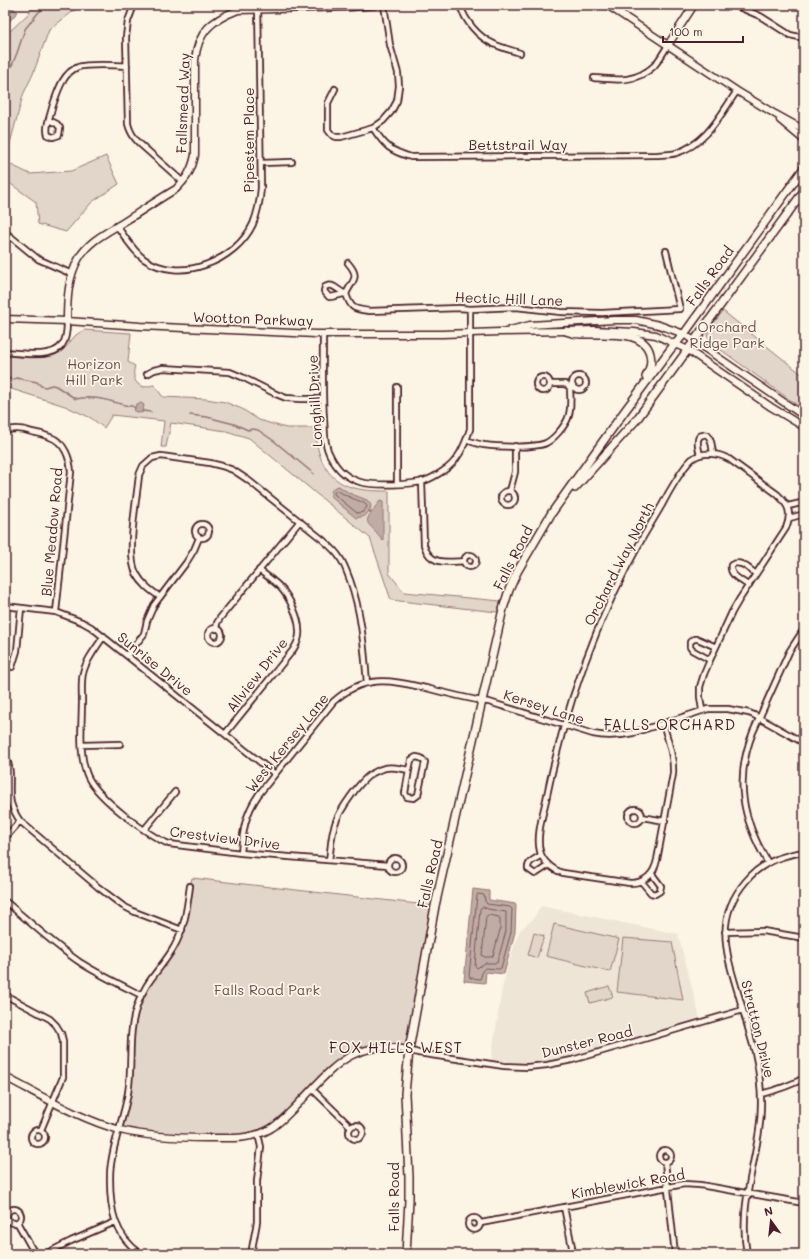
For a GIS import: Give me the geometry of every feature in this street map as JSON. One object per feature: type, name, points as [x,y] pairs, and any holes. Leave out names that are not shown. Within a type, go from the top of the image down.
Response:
[{"type":"main road","name":"Falls Road","points":[[406,1254],[409,1193],[405,1094],[409,1050],[435,906],[466,774],[481,701],[509,590],[551,514],[804,168]]},
{"type":"main road","name":"Falls Road","points":[[551,514],[637,419],[804,191]]},
{"type":"main road","points":[[566,331],[579,334],[630,336],[644,343],[650,351],[651,364],[650,370],[638,394]]},
{"type":"street","points":[[134,5],[128,21],[126,37],[129,130],[132,136],[139,143],[183,182]]},
{"type":"street","name":"Fallsmead Way","points":[[67,321],[68,298],[72,274],[87,248],[102,235],[176,189],[183,182],[192,168],[195,155],[196,50],[199,40],[215,20],[238,10],[258,7],[351,7],[375,5]]},
{"type":"street","points":[[335,89],[328,103],[328,130],[332,135],[341,137],[373,128],[383,121],[391,112],[396,102],[399,86],[398,73],[390,45],[384,5]]},
{"type":"street","points":[[460,5],[465,17],[475,30],[492,43],[520,53]]},
{"type":"street","points":[[607,5],[737,91],[774,114],[804,130]]},
{"type":"street","points":[[594,78],[621,80],[638,76],[646,72],[654,65],[694,5]]},
{"type":"street","points":[[734,5],[760,16],[790,35],[804,38]]},
{"type":"street","name":"Pipestem Place","points":[[117,226],[137,253],[145,260],[169,268],[182,269],[212,263],[231,251],[242,241],[253,224],[259,206],[261,188],[258,7]]},
{"type":"street","points":[[49,120],[60,87],[68,74],[78,67],[102,65],[127,66]]},
{"type":"street","name":"Bettstrail Way","points":[[373,128],[381,141],[387,146],[399,154],[411,157],[676,153],[691,147],[708,133],[737,91]]},
{"type":"street","points":[[774,114],[804,140]]},
{"type":"street","points":[[261,163],[292,162]]},
{"type":"street","points":[[5,232],[38,259],[72,274]]},
{"type":"street","points":[[5,242],[10,236]]},
{"type":"street","name":"Hectic Hill Lane","points":[[348,263],[355,273],[355,278],[346,294],[349,302],[356,309],[369,311],[516,307],[561,312],[680,309],[666,251]]},
{"type":"street","name":"Longhill Drive","points":[[323,334],[323,399],[326,444],[336,467],[347,476],[360,482],[397,483],[422,481],[444,471],[459,454],[470,429],[470,309]]},
{"type":"street","name":"Wootton Parkway","points":[[5,319],[323,334],[594,330],[634,332],[656,335],[676,343],[771,407],[804,427]]},
{"type":"street","name":"Wootton Parkway","points":[[500,332],[530,325],[614,320],[636,320],[659,325],[684,334],[804,416]]},
{"type":"street","points":[[5,352],[45,354],[54,352],[62,345],[66,334],[67,321]]},
{"type":"street","points":[[146,374],[163,368],[224,371],[242,376],[286,398],[323,399]]},
{"type":"street","points":[[466,440],[486,445],[515,446],[541,445],[551,440],[556,436],[568,420],[572,386],[565,384],[550,384]]},
{"type":"street","points":[[397,387],[397,483]]},
{"type":"street","name":"Blue Meadow Road","points":[[5,431],[22,429],[51,437],[56,440],[68,456],[71,472],[56,612]]},
{"type":"street","points":[[702,710],[700,687],[704,674],[732,612],[786,528],[790,518],[788,506],[783,499],[729,459],[713,453],[700,455],[698,438],[703,434],[710,437],[713,453]]},
{"type":"street","points":[[510,491],[516,472],[515,446]]},
{"type":"street","name":"Orchard Way North","points":[[541,855],[539,844],[540,828],[553,767],[564,725],[592,644],[613,596],[655,515],[685,468],[692,459],[700,455]]},
{"type":"street","points":[[160,597],[146,587],[141,581],[135,572],[132,562],[132,547],[139,475],[143,466],[152,458],[161,456],[210,463],[233,470],[300,521],[334,550],[341,560],[347,571],[360,614],[367,683]]},
{"type":"street","points":[[422,481],[424,546],[426,551],[433,559],[440,562],[464,561]]},
{"type":"street","points":[[788,506],[804,503]]},
{"type":"street","points":[[790,518],[804,514]]},
{"type":"street","points":[[216,629],[220,618],[300,521]]},
{"type":"street","points":[[127,655],[144,634],[152,610],[186,563],[199,538]]},
{"type":"street","points":[[749,586],[732,574],[730,570],[731,565],[739,563],[756,574]]},
{"type":"street","name":"Allview Drive","points":[[225,734],[293,650],[297,644],[300,630],[288,598],[282,588],[259,570]]},
{"type":"street","name":"Sunrise Drive","points":[[5,606],[56,612],[82,622],[104,636],[275,774]]},
{"type":"street","points":[[12,667],[17,651],[21,608]]},
{"type":"street","points":[[768,863],[756,843],[749,826],[742,789],[742,777],[749,742],[759,718],[789,652],[804,629]]},
{"type":"street","name":"Crestview Drive","points":[[104,636],[86,663],[82,674],[82,745],[84,767],[93,786],[106,800],[158,840],[169,844],[241,853],[388,865]]},
{"type":"street","points":[[710,660],[692,650],[690,647],[690,642],[694,638],[716,647]]},
{"type":"street","name":"West Kersey Lane","points":[[241,853],[245,822],[251,805],[333,702],[349,691],[367,683],[380,681],[401,683],[481,701]]},
{"type":"street","name":"Kersey Lane","points":[[481,701],[489,702],[603,736],[633,733],[702,710],[728,709],[749,713],[804,743]]},
{"type":"street","points":[[549,865],[535,874],[528,869],[529,863],[541,855],[549,865],[563,873],[630,883],[641,881],[652,874],[657,860],[665,822],[674,765],[663,723]]},
{"type":"street","points":[[82,745],[120,744]]},
{"type":"street","points":[[5,756],[9,762],[10,769],[11,802],[15,814],[20,821],[98,887],[123,906],[182,930]]},
{"type":"street","points":[[419,757],[425,762],[418,795],[412,798],[407,797],[405,791],[409,770],[411,760],[414,758],[419,757]]},
{"type":"street","points":[[329,860],[332,832],[337,818],[347,801],[366,778],[373,772],[385,768],[394,767],[409,770]]},
{"type":"street","points":[[144,830],[175,792]]},
{"type":"street","points":[[642,817],[665,822]]},
{"type":"street","points":[[5,838],[20,821]]},
{"type":"street","name":"Stratton Drive","points":[[747,1254],[744,1226],[759,1131],[761,1094],[758,1066],[726,951],[725,932],[731,906],[739,890],[752,874],[768,863],[784,856],[804,852]]},
{"type":"street","points":[[641,881],[650,893],[655,894],[660,890],[661,886],[652,874]]},
{"type":"street","points":[[141,1254],[124,1238],[115,1222],[110,1200],[110,1172],[112,1156],[128,1092],[132,1023],[136,1007],[145,987],[174,948],[187,914],[190,886]]},
{"type":"street","points":[[5,901],[80,962],[141,995]]},
{"type":"street","points":[[725,932],[763,931],[804,938]]},
{"type":"street","points":[[804,981],[804,987]]},
{"type":"street","points":[[5,995],[50,1019],[61,1032],[64,1049],[63,1077],[41,1130]]},
{"type":"street","name":"Dunster Road","points":[[409,1050],[418,1053],[504,1066],[527,1067],[547,1065],[572,1060],[743,1010]]},
{"type":"street","points":[[5,1076],[86,1119],[119,1130],[172,1138],[232,1138],[258,1134],[278,1124],[338,1064],[358,1052],[379,1047],[409,1050]]},
{"type":"street","points":[[761,1094],[775,1091],[804,1078]]},
{"type":"street","points":[[312,1089],[351,1127]]},
{"type":"street","points":[[251,1254],[257,1222],[256,1181],[261,1147],[258,1134]]},
{"type":"street","points":[[665,1162],[675,1254]]},
{"type":"street","name":"Kimblewick Road","points":[[481,1223],[668,1186],[692,1184],[804,1203]]},
{"type":"street","points":[[564,1207],[572,1247]]},
{"type":"street","points":[[17,1222],[35,1254]]},
{"type":"street","points":[[45,1254],[115,1222]]},
{"type":"shaded area","points":[[541,906],[678,934],[700,1018],[553,1061],[520,1063],[491,1060],[502,988],[512,952],[520,930],[533,919]]},
{"type":"green space","points":[[33,5],[81,5],[49,30],[33,74],[23,95],[5,162],[5,36],[29,13]]},
{"type":"green space","points":[[106,156],[119,184],[92,202],[66,232],[38,224],[36,202],[5,180],[5,162],[30,174],[71,171]]},
{"type":"green space","name":"Orchard Ridge Park","points":[[723,311],[804,376],[804,410],[710,342],[707,336],[709,329]]},
{"type":"green space","name":"Horizon Hill Park","points":[[84,330],[131,333],[128,362],[135,366],[134,376],[136,382],[144,387],[154,385],[163,397],[206,399],[225,402],[242,409],[259,420],[286,428],[315,428],[320,456],[325,467],[339,482],[357,489],[389,491],[389,573],[404,592],[501,601],[497,612],[391,600],[370,538],[249,438],[226,431],[171,423],[166,447],[161,447],[164,421],[112,415],[104,428],[91,418],[65,406],[5,387],[5,356],[36,358],[51,356],[64,349],[77,334]]},
{"type":"green space","name":"Falls Road Park","points":[[192,878],[435,906],[409,1050],[379,1047],[342,1061],[285,1117],[258,1134],[193,1138],[119,1130],[128,1092],[132,1023],[141,995],[173,948],[182,930]]},
{"type":"green space","points":[[554,924],[619,939],[610,972],[546,956]]},
{"type":"green space","points":[[534,933],[544,936],[537,958],[528,955]]},
{"type":"green space","points":[[623,938],[672,942],[683,1000],[617,992]]},
{"type":"green space","points":[[609,986],[613,997],[590,1003],[587,993]]},
{"type":"water","points":[[5,5],[9,5],[18,12],[5,26]]},
{"type":"water","points":[[141,403],[144,405],[142,413],[134,411],[136,404]]},
{"type":"water","points":[[339,486],[349,493],[367,500],[371,505],[370,510],[365,516],[356,518],[331,497],[332,489]]},
{"type":"water","points":[[380,501],[383,502],[383,541],[368,523],[369,516]]},
{"type":"water","points":[[473,889],[489,891],[489,900],[516,904],[515,932],[504,974],[486,972],[485,983],[464,981]]},
{"type":"waterway","points":[[5,78],[8,75],[17,53],[25,29],[38,13],[47,5]]},
{"type":"waterway","points":[[5,377],[13,380],[16,378],[37,382],[41,386],[45,387],[52,385],[56,386],[76,399],[96,398],[135,408]]},
{"type":"waterway","points":[[142,411],[151,412]]},
{"type":"waterway","points":[[190,415],[207,417],[234,424],[248,430],[258,430],[274,441],[314,474]]},
{"type":"district","name":"FALLS ORCHARD","points":[[670,725]]},
{"type":"district","name":"FOX HILLS WEST","points":[[396,1048]]}]
